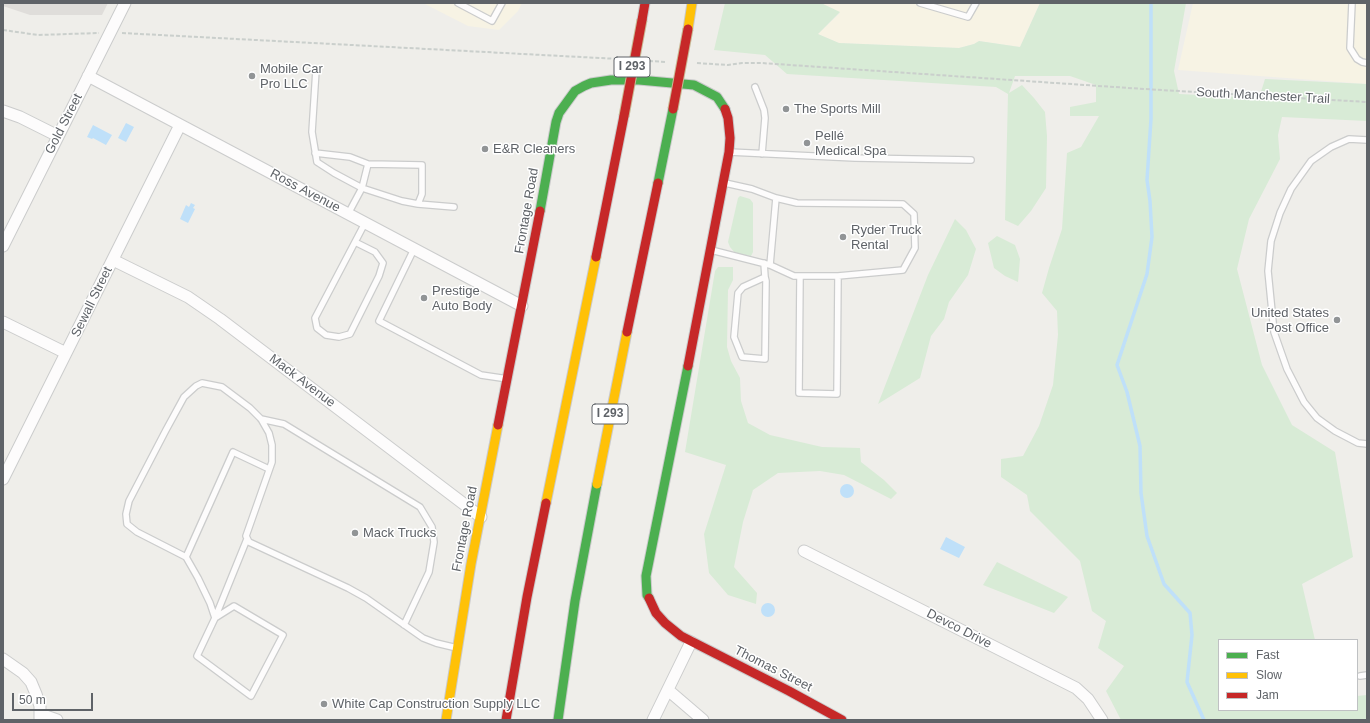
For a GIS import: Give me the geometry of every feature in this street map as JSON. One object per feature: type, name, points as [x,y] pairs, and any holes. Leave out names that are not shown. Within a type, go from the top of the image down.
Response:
[{"type":"main road","name":"I 293","points":[[506,720],[527,597],[624,116],[645,3]]},
{"type":"main road","name":"I 293","points":[[559,718],[578,586],[610,417],[673,109],[692,3]]},
{"type":"main road","name":"Frontage Road","points":[[446,720],[471,564],[508,379],[556,122],[559,113],[575,91],[591,83],[611,80],[639,80],[702,88],[717,97],[724,107],[728,118],[729,152],[646,576],[648,595],[656,613],[672,629],[691,642]]},
{"type":"main road","name":"Thomas Street","points":[[691,642],[789,691],[842,720]]},
{"type":"street","name":"Gold Street","points":[[3,246],[125,3]]},
{"type":"street","name":"Ross Avenue","points":[[88,76],[522,306]]},
{"type":"street","points":[[3,112],[20,117],[58,136]]},
{"type":"street","name":"Sewall Street","points":[[3,479],[180,125]]},
{"type":"street","name":"Mack Avenue","points":[[113,260],[188,297],[220,319],[481,517]]},
{"type":"street","points":[[3,322],[66,353]]},
{"type":"street","name":"Devco Drive","points":[[804,551],[1076,688],[1088,699],[1102,720]]},
{"type":"street","points":[[653,720],[691,642]]},
{"type":"street","points":[[3,659],[22,672],[30,682],[40,706],[40,717],[57,720]]},
{"type":"street","points":[[668,690],[703,720]]},
{"type":"lane","points":[[458,3],[492,21],[502,3]]},
{"type":"lane","points":[[920,3],[968,17],[976,3]]},
{"type":"lane","points":[[1352,3],[1350,48],[1357,59],[1367,63]]},
{"type":"lane","points":[[316,70],[312,132],[317,162],[362,188],[402,201],[454,207]]},
{"type":"lane","points":[[755,87],[764,110],[765,118],[762,154]]},
{"type":"lane","points":[[1367,140],[1349,139],[1331,147],[1311,161],[1291,189],[1280,213],[1271,241],[1268,271],[1274,332],[1287,369],[1304,402],[1317,418],[1334,431],[1358,443],[1367,444]]},
{"type":"lane","points":[[729,152],[854,158],[971,160]]},
{"type":"lane","points":[[315,153],[350,157],[368,164],[422,165],[422,194],[418,204]]},
{"type":"lane","points":[[348,214],[362,188],[368,164]]},
{"type":"lane","points":[[711,250],[767,264],[794,276],[838,276],[903,270],[915,248],[914,214],[903,204],[797,203],[776,198],[752,189],[723,183]]},
{"type":"lane","points":[[765,277],[743,287],[738,293],[734,337],[742,357],[765,360],[765,277],[776,198]]},
{"type":"lane","points":[[355,242],[376,252],[383,263],[379,276],[350,334],[339,337],[326,334],[317,328],[315,318],[355,242],[365,223]]},
{"type":"lane","points":[[414,249],[379,321],[481,375],[508,379]]},
{"type":"lane","points":[[800,276],[799,394],[837,394],[838,276]]},
{"type":"lane","points":[[215,618],[201,584],[186,557],[137,532],[127,524],[126,514],[130,501],[184,397],[196,386],[202,383],[222,387],[250,408],[261,419],[270,433],[272,445],[272,462],[246,536],[247,540],[215,618],[197,656],[251,696],[283,634],[234,606],[215,618]]},
{"type":"lane","points":[[261,419],[284,424],[420,507],[432,527],[434,542],[429,572],[404,625]]},
{"type":"lane","points":[[186,557],[233,452],[269,469]]},
{"type":"lane","points":[[247,540],[348,588],[366,598],[404,625],[430,641],[443,646],[458,648]]},
{"type":"lane","points":[[1360,676],[1367,675]]},
{"type":"path","points":[[3,30],[38,35],[110,32]]},
{"type":"path","name":"South Manchester Trail","points":[[1144,89],[1367,102]]},
{"type":"shaded area","points":[[3,3],[108,3],[102,15],[30,15],[3,6]]},
{"type":"shaded area","points":[[423,3],[522,3],[518,11],[499,30],[468,26]]},
{"type":"shaded area","points":[[821,3],[1040,3],[1020,47],[979,41],[959,48],[839,43],[818,34],[840,13]]},
{"type":"shaded area","points":[[1193,3],[1367,3],[1367,84],[1178,70]]},
{"type":"green space","points":[[725,3],[821,3],[840,12],[818,34],[839,43],[959,48],[979,41],[1020,47],[1040,3],[1186,3],[1174,71],[1179,94],[1259,98],[1265,79],[1367,84],[1367,121],[1282,117],[1278,135],[1280,159],[1249,219],[1237,269],[1262,365],[1292,425],[1335,452],[1353,557],[1302,584],[1315,639],[1218,639],[1218,711],[1358,711],[1358,696],[1367,695],[1367,720],[1121,720],[1106,691],[1124,666],[1098,648],[1106,621],[1092,611],[1080,561],[1030,511],[1027,495],[1001,477],[1001,459],[1023,456],[1039,426],[1053,385],[1058,335],[1057,311],[1042,293],[1062,229],[1067,153],[1081,147],[1099,116],[1070,116],[1070,107],[1096,102],[1096,85],[1070,76],[1015,76],[1009,93],[1022,85],[1034,98],[1045,112],[1047,136],[1046,188],[1031,211],[1018,226],[1005,220],[1008,94],[996,87],[787,74],[765,55],[714,50]]},
{"type":"green space","points":[[740,196],[750,199],[753,203],[753,252],[751,256],[735,253],[728,242],[738,198]]},
{"type":"green space","points":[[955,219],[966,230],[976,249],[968,275],[949,302],[944,319],[931,336],[920,378],[878,404],[928,275]]},
{"type":"green space","points":[[997,236],[1015,245],[1020,259],[1018,282],[1005,276],[994,268],[988,243]]},
{"type":"green space","points":[[718,267],[733,267],[733,280],[728,290],[727,347],[731,361],[740,378],[741,401],[748,423],[770,435],[822,447],[860,448],[861,462],[884,480],[897,493],[891,499],[844,475],[820,471],[778,473],[753,490],[743,522],[734,567],[757,593],[756,604],[728,595],[709,573],[704,534],[726,465],[685,452],[715,271]]},
{"type":"green space","points":[[997,562],[1068,597],[1054,613],[983,585]]},
{"type":"water","points":[[126,123],[134,127],[126,142],[118,138]]},
{"type":"water","points":[[93,125],[112,135],[106,145],[93,138],[87,137]]},
{"type":"water","points":[[191,203],[195,205],[193,208],[195,209],[188,223],[180,219],[186,205],[189,207]]},
{"type":"water","points":[[847,484],[852,486],[854,491],[852,496],[847,498],[842,496],[840,491],[842,486]]},
{"type":"water","points":[[946,537],[965,547],[959,558],[940,549]]},
{"type":"water","points":[[768,603],[773,605],[775,610],[773,615],[768,617],[763,615],[761,610],[763,605]]},
{"type":"waterway","points":[[1151,3],[1151,119],[1147,180],[1152,237],[1147,274],[1117,365],[1127,392],[1140,446],[1141,493],[1147,536],[1164,584],[1190,613],[1192,635],[1187,682],[1204,720]]},
{"type":"traffic: fast","points":[[540,211],[556,122],[559,113],[575,91],[584,86],[591,83],[611,80],[639,80],[694,85],[717,97],[725,109]]},
{"type":"traffic: fast","points":[[658,183],[673,109]]},
{"type":"traffic: fast","points":[[649,598],[647,595],[646,576],[688,366]]},
{"type":"traffic: fast","points":[[558,720],[575,601],[597,484]]},
{"type":"traffic: slow","points":[[688,29],[692,3]]},
{"type":"traffic: slow","points":[[546,503],[596,257]]},
{"type":"traffic: slow","points":[[597,484],[627,332]]},
{"type":"traffic: slow","points":[[446,720],[471,564],[498,425]]},
{"type":"traffic: jam","points":[[642,20],[645,3]]},
{"type":"traffic: jam","points":[[624,116],[642,20]]},
{"type":"traffic: jam","points":[[673,109],[688,29]]},
{"type":"traffic: jam","points":[[688,366],[729,152],[730,138],[728,118],[725,109]]},
{"type":"traffic: jam","points":[[596,257],[624,116]]},
{"type":"traffic: jam","points":[[627,332],[658,183]]},
{"type":"traffic: jam","points":[[498,425],[540,211]]},
{"type":"traffic: jam","points":[[506,720],[527,597],[546,503]]},
{"type":"traffic: jam","points":[[649,598],[656,613],[665,623],[681,636],[842,720]]},
{"type":"place","name":"Mobile Car Pro LLC","points":[[252,76]]},
{"type":"place","name":"The Sports Mill","points":[[786,109]]},
{"type":"place","name":"Pellé Medical Spa","points":[[807,143]]},
{"type":"place","name":"E&R Cleaners","points":[[485,149]]},
{"type":"place","name":"Ryder Truck Rental","points":[[843,237]]},
{"type":"place","name":"Prestige Auto Body","points":[[424,298]]},
{"type":"place","name":"United States Post Office","points":[[1337,320]]},
{"type":"place","name":"Mack Trucks","points":[[355,533]]},
{"type":"place","name":"White Cap Construction Supply LLC","points":[[324,704]]}]
